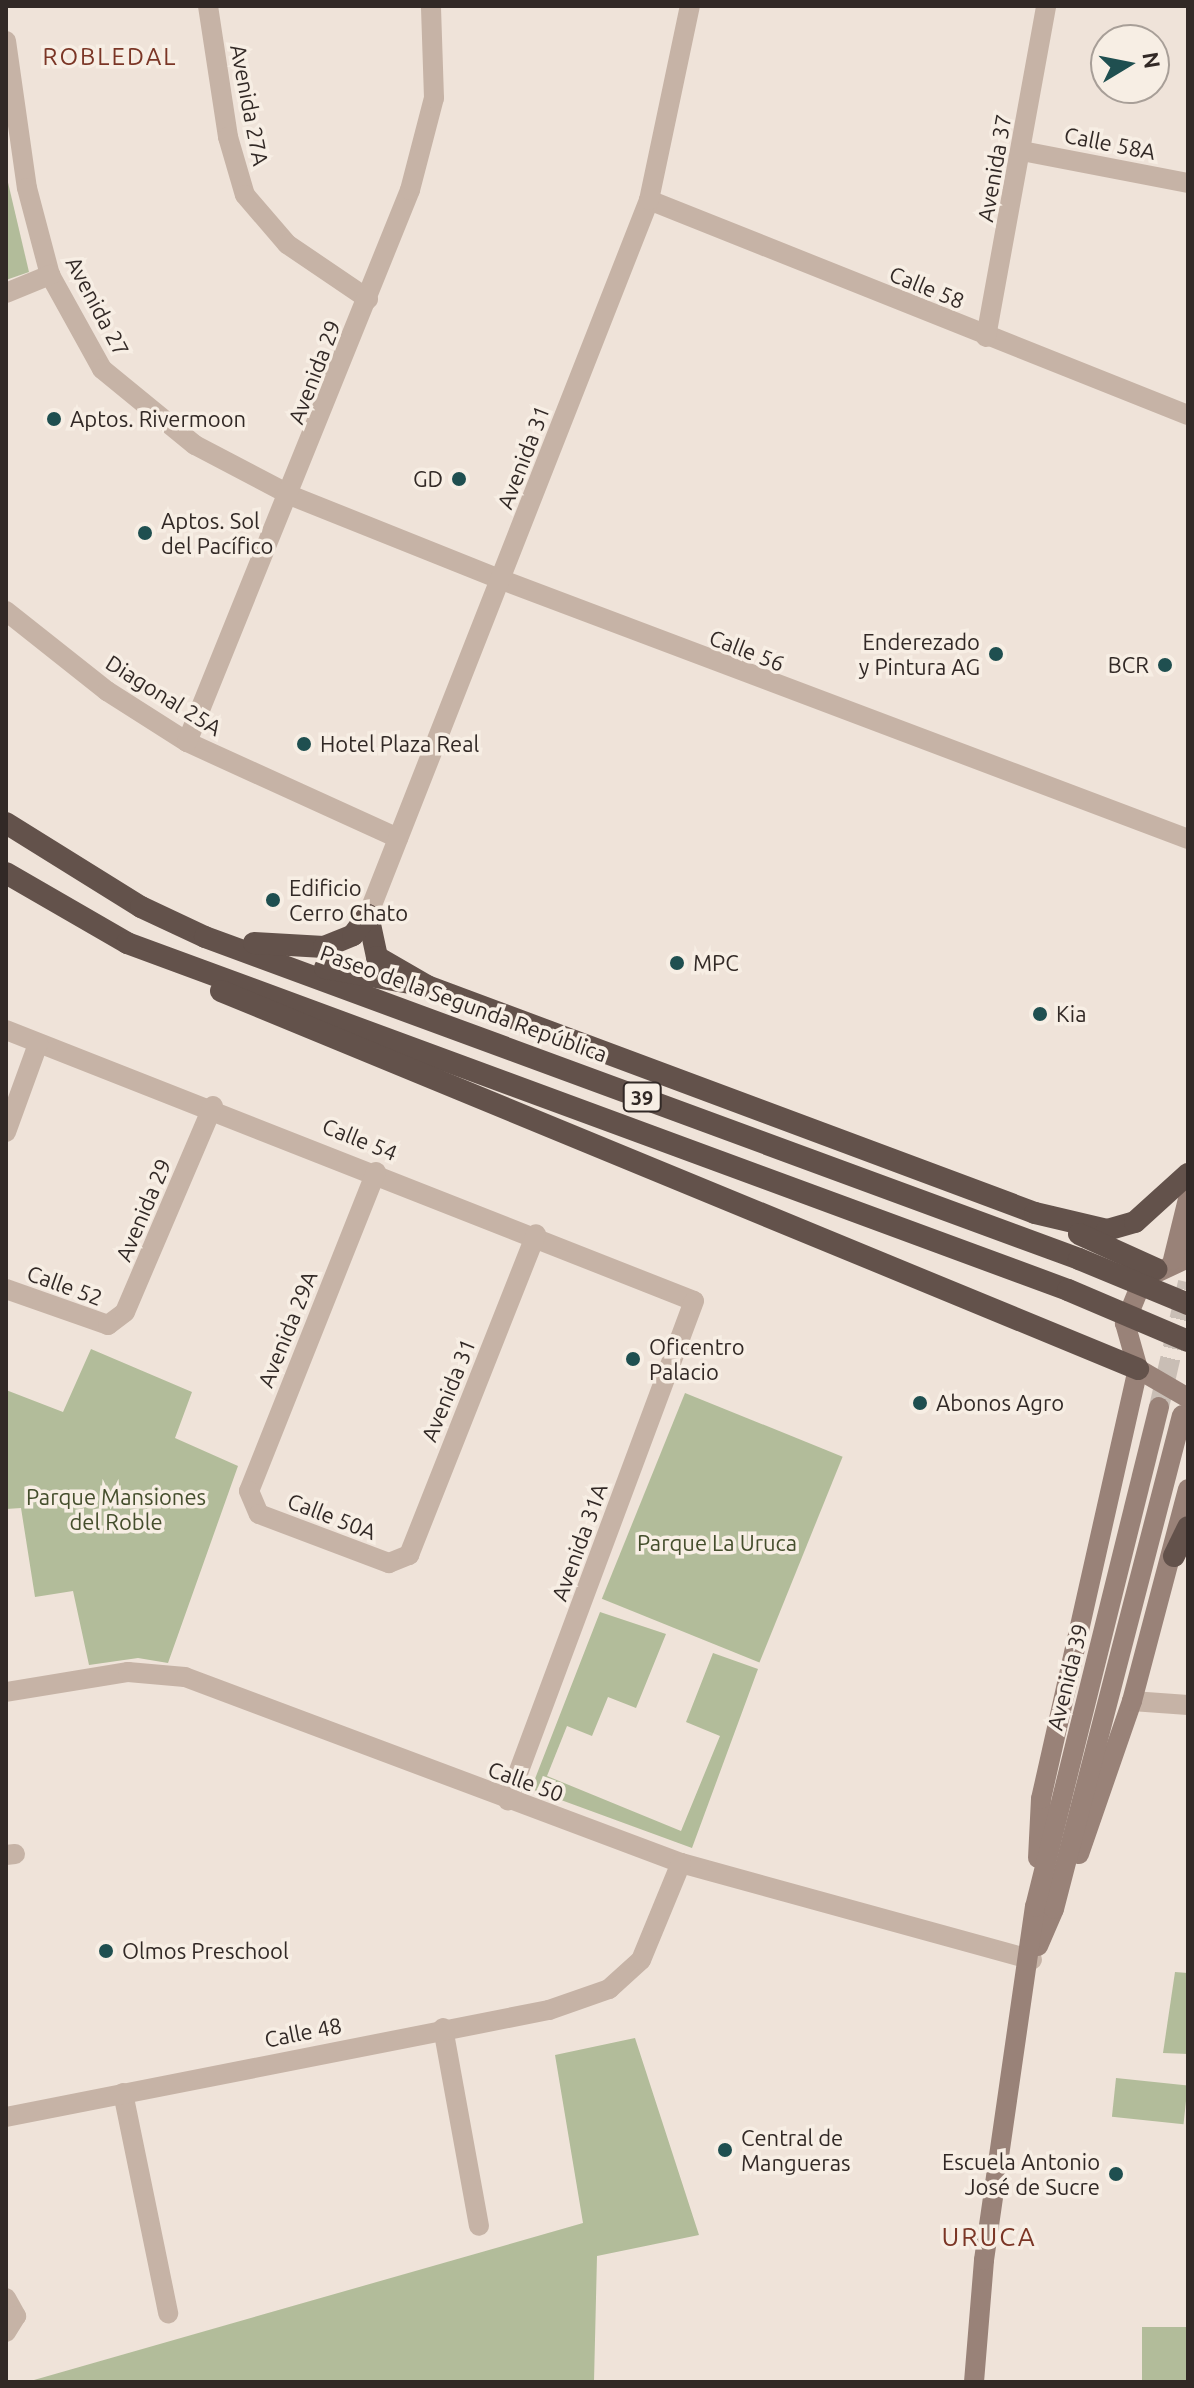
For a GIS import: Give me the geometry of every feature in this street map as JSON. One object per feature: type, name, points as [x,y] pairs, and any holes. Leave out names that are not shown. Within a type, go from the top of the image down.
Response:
[{"type":"highway","name":"Paseo de la Segunda República","points":[[6,823],[141,907],[205,937],[1079,1259],[1188,1304]]},
{"type":"highway","name":"39","points":[[6,873],[127,943],[1068,1290],[1188,1341]]},
{"type":"highway","points":[[205,937],[324,947],[353,935],[368,915]]},
{"type":"highway","points":[[368,915],[377,957],[427,986],[1172,1262]]},
{"type":"highway","points":[[127,943],[252,1007],[1138,1369]]},
{"type":"highway","points":[[270,959],[427,986]]},
{"type":"highway","points":[[1035,1213],[1107,1230],[1135,1222],[1188,1174]]},
{"type":"highway","points":[[1174,1556],[1188,1527]]},
{"type":"main road","points":[[1044,1908],[1041,1799],[1138,1369],[1125,1323],[1130,1299],[1172,1262],[1188,1199]]},
{"type":"main road","points":[[1138,1369],[1185,1406]]},
{"type":"main road","name":"Avenida 39","points":[[1044,1908],[1185,1406]]},
{"type":"main road","name":"Avenida 39","points":[[974,2382],[989,2228],[1032,1960],[1159,1407]]},
{"type":"main road","points":[[1044,1908],[1099,1808],[1174,1556],[1188,1489]]},
{"type":"street","name":"Avenida 27A","points":[[208,6],[228,137],[245,195],[287,244],[368,299]]},
{"type":"street","name":"Avenida 29","points":[[187,742],[292,496],[410,190],[434,98],[431,6]]},
{"type":"street","name":"Avenida 31","points":[[368,915],[649,200],[690,6]]},
{"type":"street","name":"Avenida 37","points":[[986,337],[1046,6]]},
{"type":"street","name":"Avenida 27","points":[[6,41],[27,188],[50,275],[102,369],[135,403],[195,445],[292,496]]},
{"type":"street","name":"Calle 58A","points":[[1022,151],[1188,183]]},
{"type":"street","name":"Calle 58","points":[[649,200],[1188,415]]},
{"type":"street","points":[[6,293],[50,275]]},
{"type":"street","name":"Calle 56","points":[[292,496],[502,580],[1188,839]]},
{"type":"street","name":"Diagonal 25A","points":[[6,611],[107,691],[187,742],[398,838]]},
{"type":"street","name":"Calle 54","points":[[6,1030],[213,1106],[536,1234],[694,1301]]},
{"type":"street","points":[[6,1132],[38,1044]]},
{"type":"street","name":"Avenida 29","points":[[108,1325],[125,1312],[213,1106]]},
{"type":"street","name":"Avenida 29A","points":[[249,1505],[376,1172]]},
{"type":"street","name":"Avenida 31","points":[[401,1562],[536,1234]]},
{"type":"street","name":"Calle 52","points":[[6,1289],[108,1325]]},
{"type":"street","name":"Avenida 31A","points":[[508,1800],[694,1301]]},
{"type":"street","name":"Calle 50A","points":[[249,1505],[401,1562]]},
{"type":"street","name":"Calle 50","points":[[6,1692],[128,1672],[185,1677],[681,1863],[1032,1960]]},
{"type":"street","points":[[1132,1701],[1188,1705]]},
{"type":"street","name":"Calle 48","points":[[6,2117],[443,2028],[549,2010],[609,1989],[641,1960],[681,1863]]},
{"type":"street","points":[[443,2028],[479,2226]]},
{"type":"street","points":[[123,2093],[168,2313]]},
{"type":"street","points":[[6,2298],[16,2316],[6,2332]]},
{"type":"green space","points":[[6,174],[29,272],[6,280]]},
{"type":"green space","name":"Parque Mansiones del Roble","points":[[91,1349],[192,1392],[175,1438],[238,1466],[168,1663],[138,1658],[89,1665],[73,1591],[35,1597],[21,1508],[6,1509],[6,1390],[63,1412]]},
{"type":"green space","name":"Parque La Uruca","points":[[685,1393],[843,1457],[759,1663],[602,1599]]},
{"type":"green space","points":[[600,1612],[666,1634],[636,1708],[608,1697],[592,1736],[567,1726],[547,1776],[681,1831],[720,1736],[686,1722],[713,1653],[758,1669],[692,1848],[531,1789]]},
{"type":"green space","points":[[1175,1972],[1188,1973],[1188,2054],[1163,2053]]},
{"type":"green space","points":[[635,2038],[699,2235],[597,2256],[594,2382],[27,2382],[583,2223],[555,2055]]},
{"type":"green space","points":[[1116,2078],[1188,2086],[1184,2124],[1112,2117]]},
{"type":"green space","points":[[1142,2327],[1188,2327],[1188,2382],[1142,2382]]},
{"type":"tunnel","points":[[1159,1407],[1188,1282]]},
{"type":"place","name":"Aptos. Rivermoon","points":[[54,419]]},
{"type":"place","name":"GD","points":[[459,479]]},
{"type":"place","name":"Aptos. Sol del Pacífico","points":[[145,533]]},
{"type":"place","name":"Enderezado y Pintura AG","points":[[996,654]]},
{"type":"place","name":"BCR","points":[[1165,665]]},
{"type":"place","name":"Hotel Plaza Real","points":[[304,744]]},
{"type":"place","name":"Edificio Cerro Chato","points":[[273,900]]},
{"type":"place","name":"MPC","points":[[677,963]]},
{"type":"place","name":"Kia","points":[[1040,1014]]},
{"type":"place","name":"Oficentro Palacio","points":[[633,1359]]},
{"type":"place","name":"Abonos Agro","points":[[920,1403]]},
{"type":"place","name":"Olmos Preschool","points":[[106,1951]]},
{"type":"place","name":"Central de Mangueras","points":[[725,2150]]},
{"type":"place","name":"Escuela Antonio José de Sucre","points":[[1116,2174]]},
{"type":"district","name":"ROBLEDAL","points":[[110,57]]},
{"type":"district","name":"URUCA","points":[[989,2237]]}]
